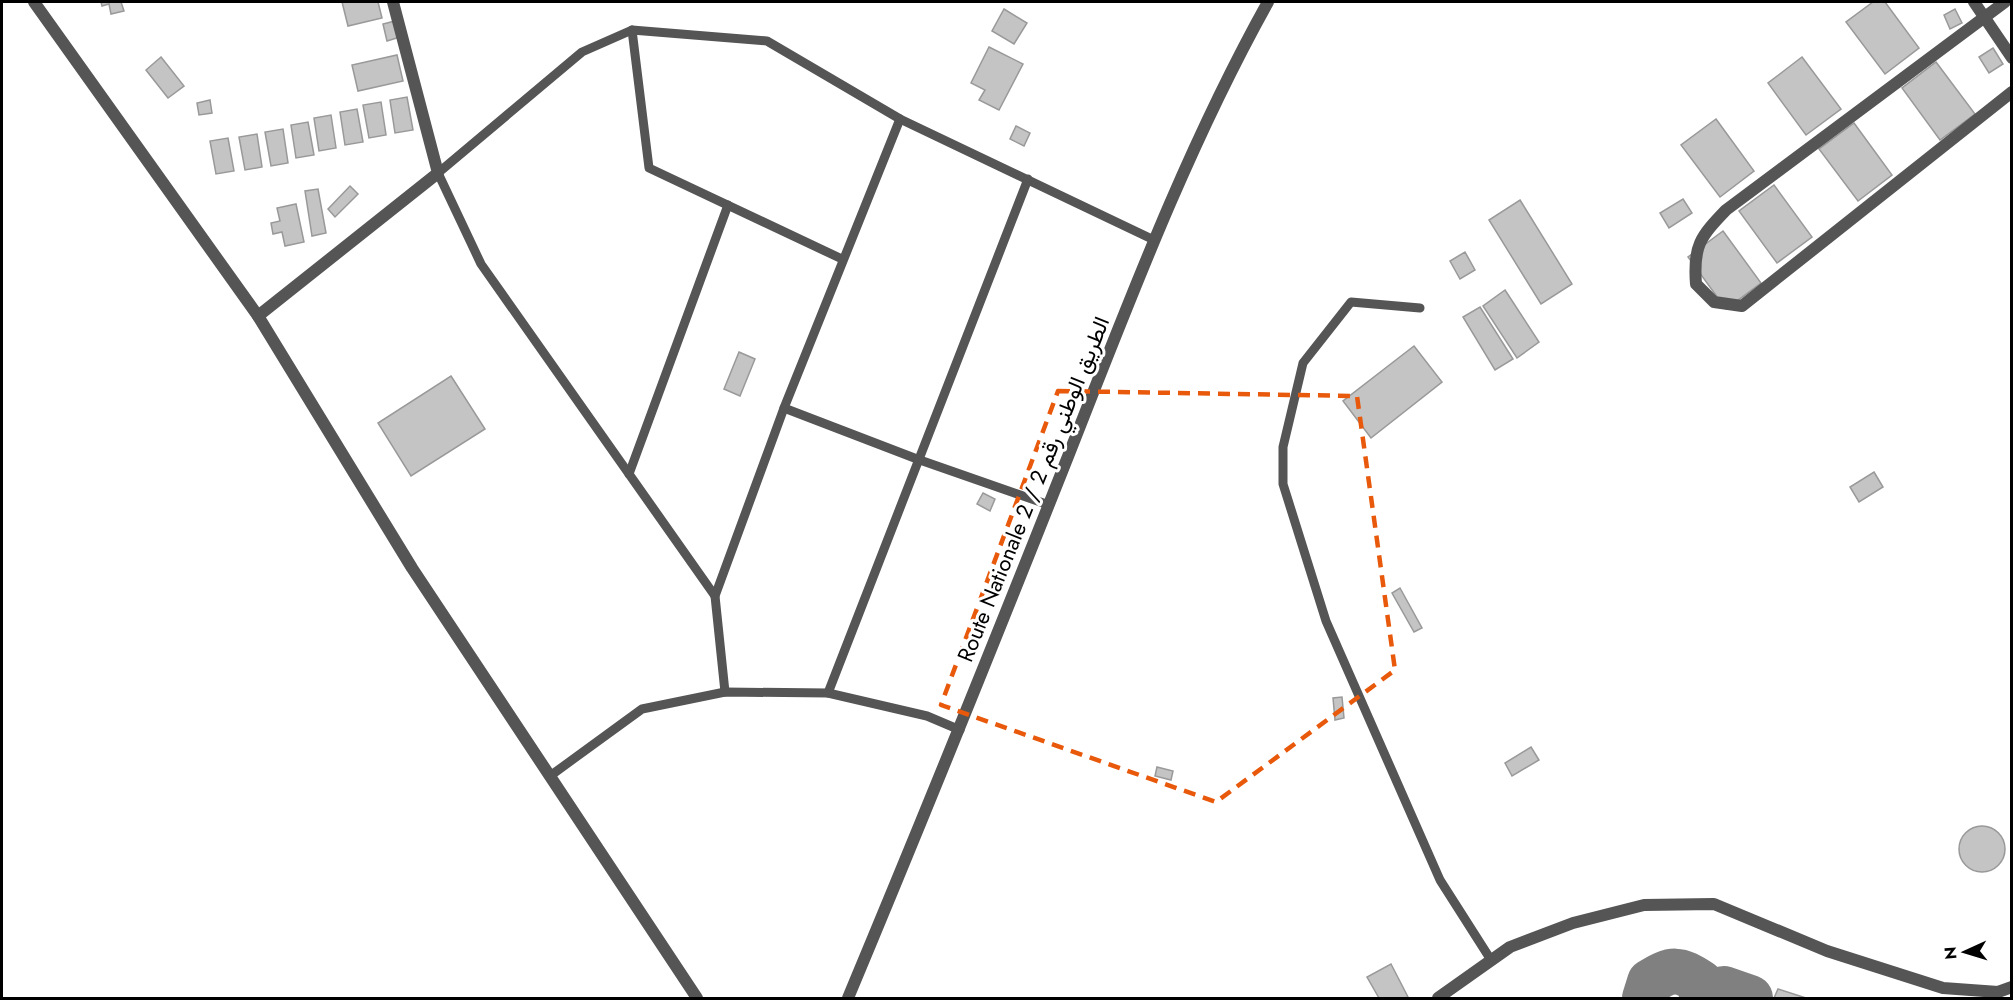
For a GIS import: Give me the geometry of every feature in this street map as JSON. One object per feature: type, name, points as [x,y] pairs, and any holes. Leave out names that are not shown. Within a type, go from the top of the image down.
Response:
[{"type":"street","points":[[34,2],[258,316],[412,568],[696,999]]},
{"type":"street","points":[[258,316],[438,173],[393,2]]},
{"type":"street","name":"Route Nationale 2 / الطريق الوطني رقم 2","points":[[848,999],[960,730],[1154,240],[1218,94],[1268,2]]},
{"type":"street","points":[[1974,2],[2012,58]]},
{"type":"street","points":[[2005,2],[1726,210],[1702,234],[1694,266],[1696,284],[1714,302],[1742,306],[2012,92]]},
{"type":"street","points":[[1438,999],[1510,947],[1573,923],[1644,904],[1714,904],[1827,951],[1943,988],[1998,992],[2012,987]]},
{"type":"lane","points":[[632,30],[649,168],[842,259]]},
{"type":"lane","points":[[715,596],[481,264],[438,173],[582,52],[632,30],[767,41],[900,119],[1154,240]]},
{"type":"lane","points":[[725,692],[715,596],[784,408],[900,119]]},
{"type":"lane","points":[[828,693],[917,459],[1028,179]]},
{"type":"lane","points":[[629,474],[728,205]]},
{"type":"lane","points":[[1420,308],[1351,302],[1310,354],[1303,363],[1283,447],[1283,484],[1326,621],[1440,880],[1491,960]]},
{"type":"lane","points":[[784,408],[917,459],[1049,505]]},
{"type":"lane","points":[[550,776],[642,709],[725,692],[828,693],[927,716],[960,730]]},
{"type":"highlighted area","points":[[1058,391],[1357,396],[1395,670],[1216,802],[941,705]]},
{"type":"building","points":[[101,2],[121,2],[124,11],[111,14],[109,4],[102,6]]},
{"type":"building","points":[[342,2],[378,2],[382,18],[348,26]]},
{"type":"building","points":[[1873,2],[1885,2],[1919,48],[1885,74],[1846,22]]},
{"type":"building","points":[[1004,9],[1027,23],[1014,44],[992,31]]},
{"type":"building","points":[[1955,9],[1962,23],[1950,29],[1944,15]]},
{"type":"building","points":[[395,21],[400,37],[387,41],[383,24]]},
{"type":"building","points":[[989,47],[1023,64],[999,110],[979,100],[985,90],[971,83]]},
{"type":"building","points":[[1993,48],[2003,64],[1989,73],[1979,57]]},
{"type":"building","points":[[397,55],[403,81],[358,91],[352,65]]},
{"type":"building","points":[[161,57],[184,86],[168,98],[146,70]]},
{"type":"building","points":[[1802,57],[1841,109],[1806,135],[1768,83]]},
{"type":"building","points":[[1936,62],[1975,114],[1940,140],[1902,88]]},
{"type":"building","points":[[407,97],[413,130],[395,133],[390,100]]},
{"type":"building","points":[[210,100],[212,113],[199,115],[197,103]]},
{"type":"building","points":[[381,102],[386,135],[369,138],[363,105]]},
{"type":"building","points":[[357,109],[363,142],[345,145],[340,112]]},
{"type":"building","points":[[331,115],[336,148],[319,151],[314,118]]},
{"type":"building","points":[[1716,119],[1754,171],[1720,197],[1681,145]]},
{"type":"building","points":[[308,122],[314,155],[296,158],[291,125]]},
{"type":"building","points":[[1854,123],[1892,175],[1858,201],[1819,149]]},
{"type":"building","points":[[1016,126],[1030,133],[1024,146],[1010,139]]},
{"type":"building","points":[[283,129],[288,163],[271,166],[265,132]]},
{"type":"building","points":[[257,134],[262,167],[245,170],[239,137]]},
{"type":"building","points":[[228,138],[234,171],[216,174],[210,141]]},
{"type":"building","points":[[1774,185],[1812,237],[1777,263],[1739,211]]},
{"type":"building","points":[[350,186],[358,194],[335,217],[328,209]]},
{"type":"building","points":[[318,189],[326,233],[312,236],[305,191]]},
{"type":"building","points":[[1683,199],[1692,213],[1669,228],[1660,213]]},
{"type":"building","points":[[1520,200],[1572,284],[1541,304],[1489,220]]},
{"type":"building","points":[[296,204],[304,242],[285,246],[282,232],[273,234],[271,223],[280,221],[277,208]]},
{"type":"building","points":[[1723,231],[1761,283],[1726,309],[1688,257]]},
{"type":"building","points":[[1465,252],[1475,270],[1460,279],[1450,261]]},
{"type":"building","points":[[1505,290],[1539,342],[1517,358],[1483,306]]},
{"type":"building","points":[[1480,307],[1513,359],[1495,370],[1463,317]]},
{"type":"building","points":[[1414,346],[1442,382],[1371,438],[1343,401]]},
{"type":"building","points":[[739,352],[755,359],[740,396],[724,389]]},
{"type":"building","points":[[451,376],[485,429],[411,476],[378,423]]},
{"type":"building","points":[[1874,472],[1883,487],[1859,502],[1850,487]]},
{"type":"building","points":[[983,493],[995,499],[990,511],[977,504]]},
{"type":"building","points":[[1400,588],[1422,628],[1414,632],[1392,593]]},
{"type":"building","points":[[1342,697],[1344,718],[1335,720],[1333,698]]},
{"type":"building","points":[[1531,747],[1539,760],[1512,776],[1505,763]]},
{"type":"building","points":[[1157,767],[1173,771],[1171,780],[1155,776]]},
{"type":"building","points":[[1982,826],[1998,833],[2005,849],[1998,865],[1982,872],[1966,865],[1959,849],[1966,833]]},
{"type":"building","points":[[1391,964],[1408,997],[1379,998],[1367,977]]},
{"type":"building","points":[[1778,989],[1806,998],[1774,998]]},
{"type":"taxiway","points":[[1645,998],[1650,982],[1670,972],[1681,972],[1701,983],[1702,998]]},
{"type":"taxiway","points":[[1709,998],[1724,989],[1750,998]]}]
